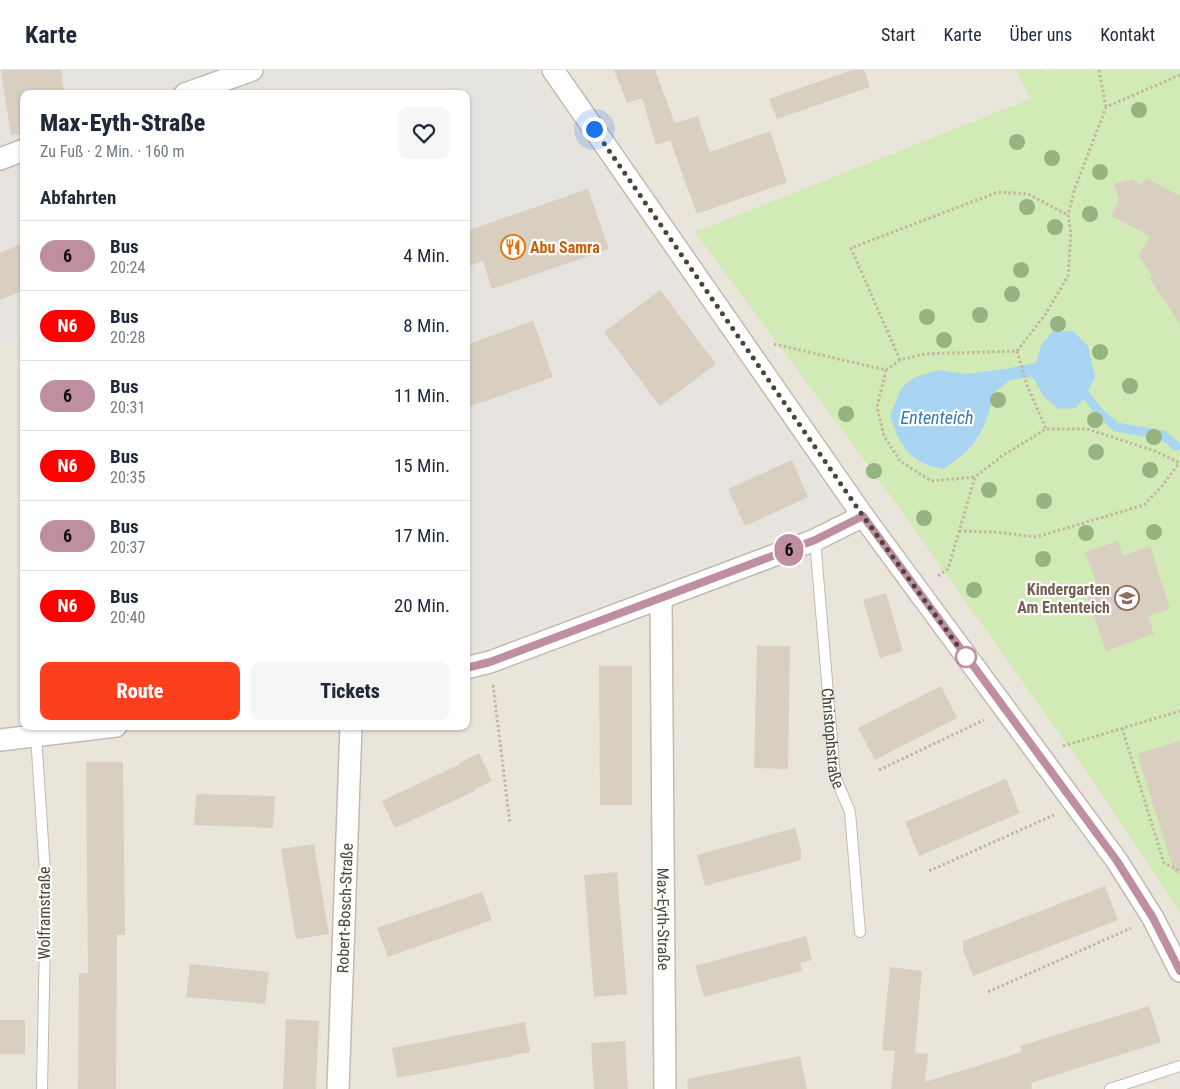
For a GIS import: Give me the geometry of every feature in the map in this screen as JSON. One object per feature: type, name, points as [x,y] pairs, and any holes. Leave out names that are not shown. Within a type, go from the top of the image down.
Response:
[{"type":"street","points":[[196,90],[252,70]]},
{"type":"street","points":[[553,70],[863,516],[1117,861],[1153,918],[1180,971]]},
{"type":"street","points":[[0,159],[20,152]]},
{"type":"street","points":[[470,667],[490,662],[815,540],[863,516]]},
{"type":"street","name":"Max-Eyth-Straße","points":[[661,599],[664,1089]]},
{"type":"street","points":[[0,740],[84,730]]},
{"type":"street","name":"Robert-Bosch-Straße","points":[[338,1089],[351,730]]},
{"type":"lane","name":"Christophstraße","points":[[815,540],[835,776],[850,812],[860,932]]},
{"type":"lane","name":"Wolframstraße","points":[[36,736],[46,887],[42,1089]]},
{"type":"lane","points":[[1110,1089],[1180,1066]]},
{"type":"path","points":[[1017,351],[1045,315],[1068,276],[1071,233],[1068,214],[1075,188],[1106,106],[1099,70]]},
{"type":"path","points":[[1106,106],[1180,75]]},
{"type":"path","points":[[900,360],[851,248],[998,192],[1028,194],[1068,214]]},
{"type":"path","points":[[739,336],[886,370]]},
{"type":"path","points":[[959,532],[995,532],[1036,537],[1144,505],[1180,464],[1155,450],[1087,429],[1046,430],[1002,456],[976,477],[931,481],[900,461],[884,436],[877,407],[886,370],[900,360],[925,354],[1017,351]]},
{"type":"path","points":[[1017,351],[1027,385],[1046,430]]},
{"type":"path","points":[[919,590],[948,569],[976,477]]},
{"type":"path","points":[[490,662],[510,824]]},
{"type":"path","points":[[879,770],[1005,710]]},
{"type":"path","points":[[1039,754],[1180,711]]},
{"type":"path","points":[[1122,728],[1164,863],[1180,870]]},
{"type":"path","points":[[929,871],[1076,805]]},
{"type":"path","points":[[988,992],[1153,918]]},
{"type":"shaded area","points":[[0,70],[530,70],[841,510],[638,593],[470,652],[470,90],[20,90],[20,339],[0,347]]},
{"type":"shaded area","points":[[444,70],[489,70],[495,84],[523,72],[588,189],[477,227],[470,207],[470,90],[452,90]]},
{"type":"shaded area","points":[[530,70],[1180,70],[1180,1089],[0,1089],[0,347],[20,339],[20,730],[470,730],[470,652],[638,593],[841,510]]},
{"type":"green space","points":[[1016,70],[1045,70],[1046,73],[1053,70],[1180,70],[1180,913],[1100,791],[893,499],[695,232],[1075,81],[1030,98]]},
{"type":"water","name":"Ententeich","points":[[1053,331],[1073,331],[1088,346],[1095,377],[1086,395],[1076,408],[1059,409],[1044,397],[1033,377],[1010,380],[993,394],[983,429],[971,446],[954,462],[943,469],[921,462],[902,445],[890,416],[902,387],[914,378],[937,370],[965,374],[1036,363],[1041,345]]},
{"type":"building","points":[[1,70],[61,70],[64,90],[20,90],[20,134],[11,135]]},
{"type":"building","points":[[614,70],[655,70],[675,123],[698,116],[710,152],[770,131],[787,182],[697,214],[670,140],[656,145],[642,98],[627,103]]},
{"type":"building","points":[[852,70],[864,70],[870,87],[777,119],[769,99]]},
{"type":"building","points":[[1146,178],[1180,196],[1180,324],[1150,279],[1152,276],[1139,255],[1150,236],[1111,216],[1119,200],[1114,184],[1132,179],[1142,185]]},
{"type":"building","points":[[588,189],[609,249],[492,289],[483,261],[470,266],[470,230]]},
{"type":"building","points":[[20,245],[20,292],[0,300],[0,253]]},
{"type":"building","points":[[660,290],[716,364],[660,406],[604,332]]},
{"type":"building","points":[[533,321],[553,377],[470,407],[470,344]]},
{"type":"building","points":[[792,460],[808,497],[745,526],[728,489]]},
{"type":"building","name":"Kindergarten Am Ententeich","points":[[1118,541],[1123,556],[1150,546],[1170,609],[1148,616],[1154,634],[1106,651],[1084,587],[1096,583],[1085,552]]},
{"type":"building","points":[[886,593],[903,651],[880,658],[863,600]]},
{"type":"building","points":[[757,646],[790,646],[788,769],[754,768]]},
{"type":"building","points":[[599,666],[632,666],[632,805],[600,805]]},
{"type":"building","points":[[941,686],[957,718],[875,760],[858,728]]},
{"type":"building","points":[[1180,741],[1180,873],[1175,874],[1137,754]]},
{"type":"building","points":[[479,753],[492,781],[475,789],[475,791],[395,828],[382,801]]},
{"type":"building","points":[[86,762],[123,762],[125,935],[117,935],[116,1089],[78,1089],[79,973],[88,973]]},
{"type":"building","points":[[1006,779],[1020,813],[919,856],[905,822]]},
{"type":"building","points":[[196,794],[275,796],[273,828],[194,825]]},
{"type":"building","points":[[795,828],[801,850],[801,860],[705,886],[697,855]]},
{"type":"building","points":[[314,844],[329,934],[296,939],[281,849]]},
{"type":"building","points":[[617,872],[627,994],[594,997],[584,875]]},
{"type":"building","points":[[1105,886],[1118,920],[973,976],[963,950],[963,941]]},
{"type":"building","points":[[482,892],[492,920],[388,957],[377,928]]},
{"type":"building","points":[[806,936],[812,960],[800,963],[802,971],[704,997],[695,966]]},
{"type":"building","points":[[190,964],[269,972],[265,1004],[186,997]]},
{"type":"building","points":[[890,967],[922,971],[915,1053],[882,1050]]},
{"type":"building","points":[[1149,1006],[1161,1042],[1031,1083],[1032,1089],[891,1089],[895,1051],[928,1054],[925,1082],[1022,1052],[1020,1046]]},
{"type":"building","points":[[286,1019],[319,1021],[316,1089],[283,1089]]},
{"type":"building","points":[[0,1020],[25,1020],[25,1054],[0,1054]]},
{"type":"building","points":[[525,1022],[530,1052],[397,1078],[392,1048]]},
{"type":"building","points":[[625,1041],[628,1089],[594,1089],[591,1043]]},
{"type":"building","points":[[800,1056],[807,1089],[688,1089],[687,1079]]},
{"type":"waterway","points":[[1086,395],[1099,412],[1116,427],[1163,435],[1176,446]]},
{"type":"bus line","name":"6","points":[[470,667],[490,662],[815,540],[863,516],[1117,861],[1153,918],[1180,971]]},
{"type":"place","name":"Abu Samra","points":[[513,247]]},
{"type":"place","name":"Kindergarten Am Ententeich","points":[[1127,598]]},
{"type":"route","points":[[594,129],[863,516],[919,590],[966,657]]}]
